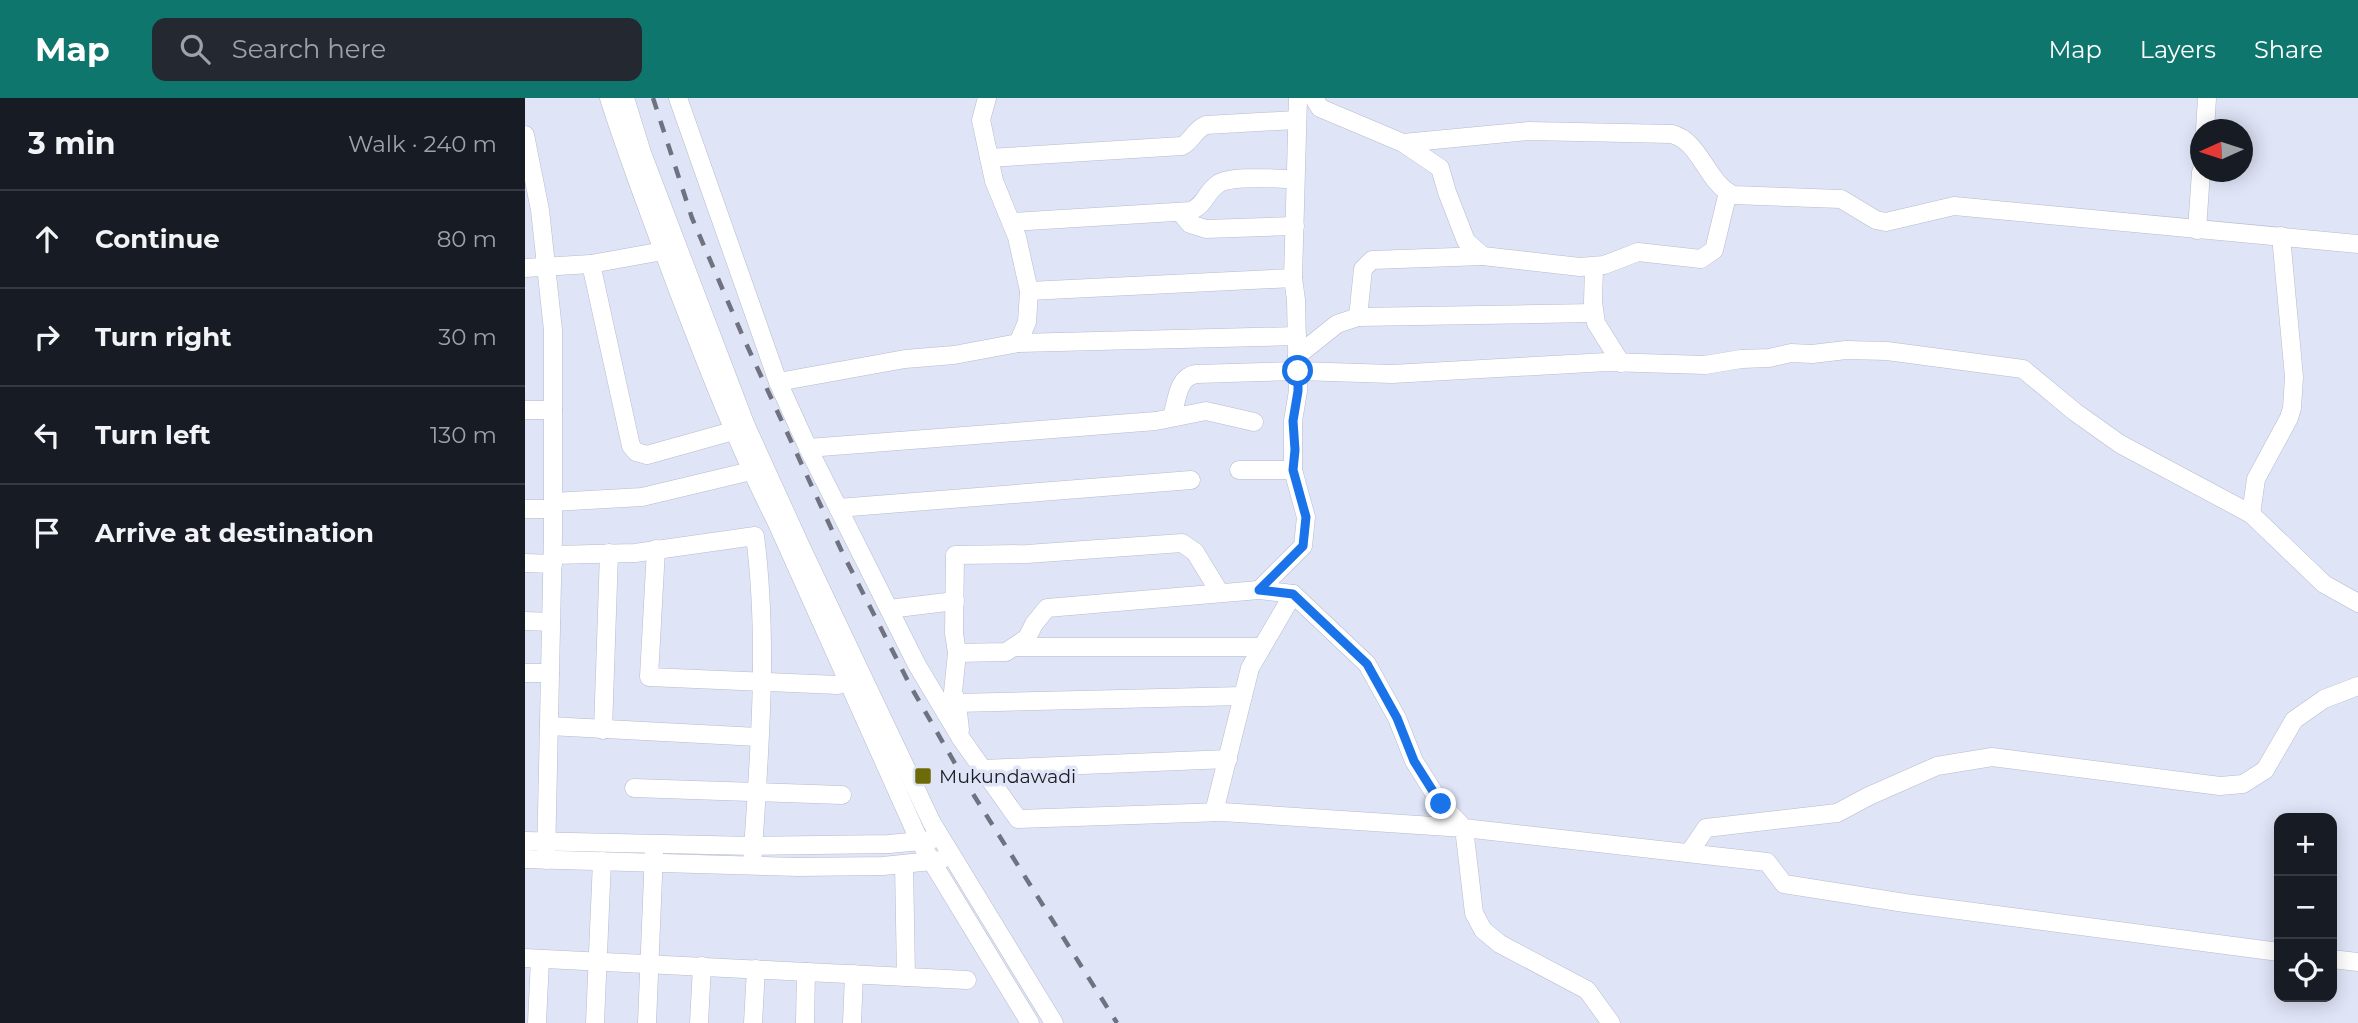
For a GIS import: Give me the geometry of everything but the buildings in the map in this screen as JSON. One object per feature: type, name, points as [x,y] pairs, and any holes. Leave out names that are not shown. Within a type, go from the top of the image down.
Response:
[{"type":"street","points":[[609,98],[663,251],[751,471],[930,862],[1030,1023]]},
{"type":"street","points":[[625,98],[642,153],[745,426],[941,838],[1054,1023]]},
{"type":"street","points":[[678,98],[778,382],[808,448],[917,665],[960,737],[1018,819],[1214,812],[1464,828],[1767,862],[1784,884],[1905,903],[2274,951]]},
{"type":"street","points":[[987,98],[981,120],[989,158],[995,181],[1017,236],[1030,291],[1027,322],[1018,343]]},
{"type":"street","points":[[1259,590],[1303,546],[1306,517],[1293,470],[1293,421],[1298,391],[1293,278],[1298,98]]},
{"type":"street","points":[[1314,98],[1320,108],[1403,143],[1440,168],[1466,241],[1483,256]]},
{"type":"street","points":[[2206,119],[2207,98]]},
{"type":"street","points":[[989,158],[1182,146],[1189,142],[1198,128],[1206,125],[1297,120]]},
{"type":"street","points":[[1403,143],[1529,131],[1672,134],[1687,141],[1733,195],[1841,199],[1876,220],[1886,222],[1954,206],[2358,244]]},
{"type":"street","points":[[525,135],[533,212],[545,267],[553,330],[553,560],[547,851]]},
{"type":"street","points":[[1011,222],[1180,212],[1200,207],[1211,191],[1226,180],[1295,179]]},
{"type":"street","points":[[2197,230],[2200,182]]},
{"type":"street","points":[[1358,317],[1363,269],[1372,260],[1483,256],[1594,267],[1638,252],[1694,259],[1706,257],[1714,250],[1728,192]]},
{"type":"street","points":[[1180,212],[1190,224],[1206,229],[1295,226]]},
{"type":"street","points":[[2251,514],[2256,479],[2289,418],[2294,392],[2281,236]]},
{"type":"street","points":[[525,268],[591,264],[663,251]]},
{"type":"street","points":[[591,264],[631,446],[636,452],[647,455],[733,431]]},
{"type":"street","points":[[1594,267],[1596,323],[1621,363]]},
{"type":"street","points":[[1030,291],[1293,278]]},
{"type":"street","points":[[1298,363],[1337,324],[1358,317],[1594,313]]},
{"type":"street","points":[[778,382],[905,359],[954,355],[1018,343],[1297,336]]},
{"type":"street","points":[[1172,417],[1181,382],[1188,375],[1298,363],[1392,374],[1621,363],[1705,365],[1791,353],[1812,355],[1846,350],[1887,351],[2023,369],[2075,412],[2120,444],[2251,514],[2324,584],[2358,603]]},
{"type":"street","points":[[525,410],[553,410]]},
{"type":"street","points":[[808,448],[1142,422],[1206,411],[1254,422]]},
{"type":"street","points":[[1239,470],[1293,470]]},
{"type":"street","points":[[525,509],[642,497],[751,471]]},
{"type":"street","points":[[838,508],[1191,481]]},
{"type":"street","points":[[525,563],[755,536],[777,523]]},
{"type":"street","points":[[752,865],[762,682],[760,575],[755,536]]},
{"type":"street","points":[[960,737],[957,703],[953,692],[957,653],[954,633],[955,555],[1027,554],[1182,543],[1195,552],[1220,593]]},
{"type":"street","points":[[656,549],[649,677],[838,685]]},
{"type":"street","points":[[603,730],[609,553]]},
{"type":"street","points":[[957,653],[1006,652],[1027,638],[1047,608],[1259,590],[1293,594],[1367,664],[1397,718],[1414,761],[1441,804],[1464,828],[1474,913],[1483,930],[1500,944],[1587,990],[1611,1023]]},
{"type":"street","points":[[1214,812],[1250,668],[1293,594]]},
{"type":"street","points":[[889,609],[955,601]]},
{"type":"street","points":[[525,621],[551,622]]},
{"type":"street","points":[[1015,646],[1262,647]]},
{"type":"street","points":[[525,673],[550,673]]},
{"type":"street","points":[[1689,853],[1706,828],[1837,813],[1937,766],[1992,757],[2220,786],[2243,784],[2265,770],[2294,720],[2324,699],[2358,686]]},
{"type":"street","points":[[957,703],[1243,696]]},
{"type":"street","points":[[549,726],[758,737]]},
{"type":"street","points":[[983,769],[1228,759]]},
{"type":"street","points":[[634,788],[842,795]]},
{"type":"street","points":[[525,859],[547,851],[654,844],[890,845],[941,838]]},
{"type":"street","points":[[525,841],[547,851],[602,861],[871,866],[953,859]]},
{"type":"street","points":[[647,1023],[654,844]]},
{"type":"street","points":[[595,1023],[602,861]]},
{"type":"street","points":[[904,864],[906,977]]},
{"type":"street","points":[[537,1023],[533,959],[967,980]]},
{"type":"street","points":[[2337,960],[2358,962]]},
{"type":"street","points":[[699,1023],[702,966]]},
{"type":"street","points":[[753,1023],[756,969]]},
{"type":"street","points":[[805,1023],[806,972]]},
{"type":"street","points":[[852,1023],[853,974]]},
{"type":"railway","points":[[653,98],[692,218],[744,339],[843,554],[911,687],[968,786],[1117,1023]]},
{"type":"place","name":"Mukundawadi","points":[[923,776]]},
{"type":"route","points":[[1298,371],[1293,421],[1293,470],[1306,517],[1303,546],[1259,590],[1293,594],[1367,664],[1397,718],[1414,761],[1441,804]]}]
